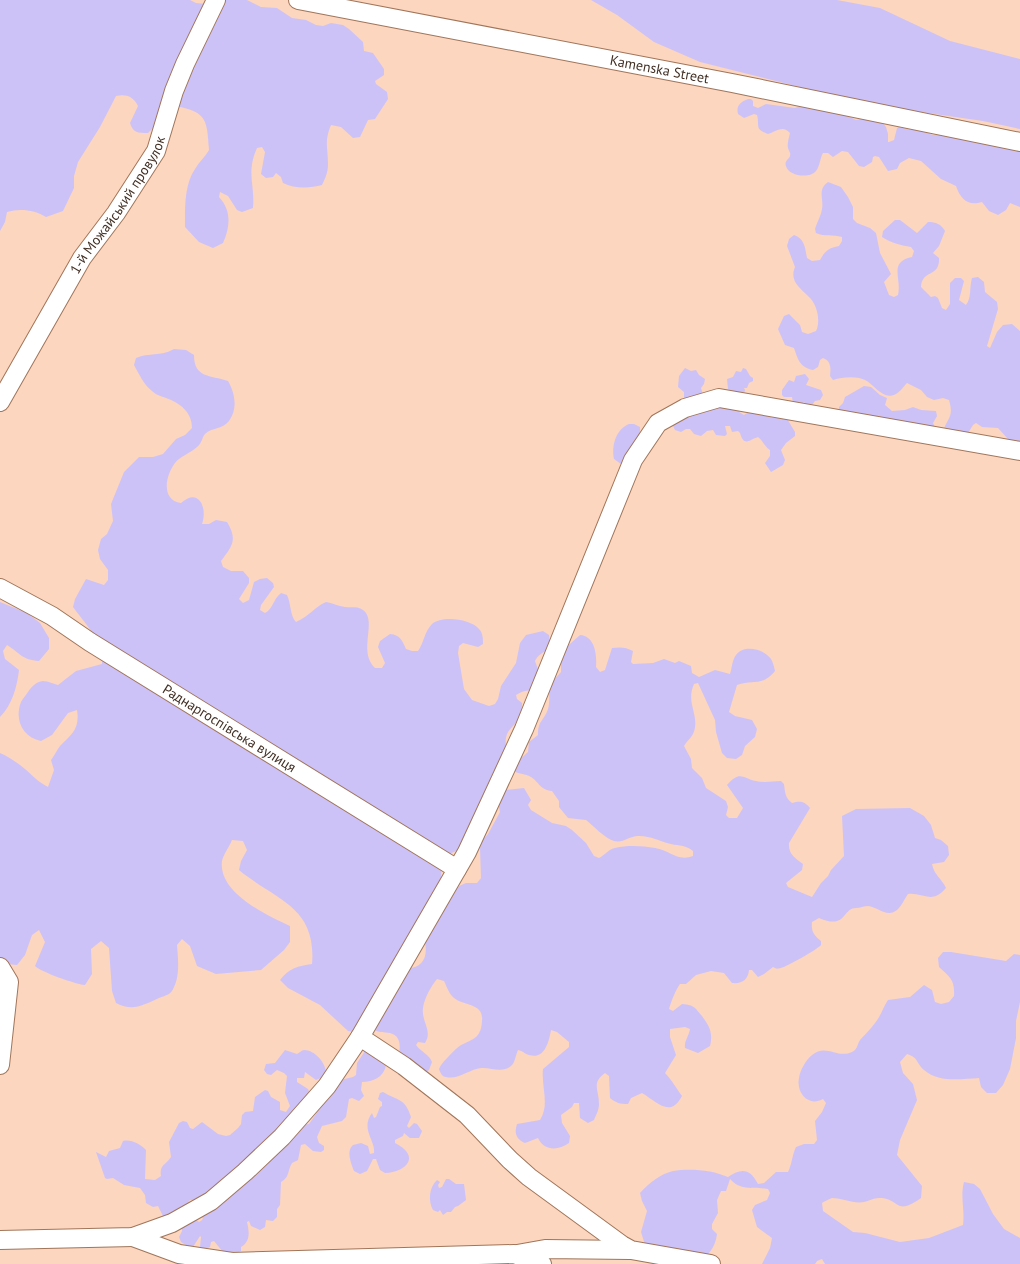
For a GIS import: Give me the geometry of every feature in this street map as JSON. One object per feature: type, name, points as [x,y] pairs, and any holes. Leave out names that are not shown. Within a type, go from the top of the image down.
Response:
[{"type":"street","name":"1-й Можайський провулок","points":[[0,402],[82,258],[116,213],[156,151],[178,82],[216,0]]},
{"type":"street","name":"Kamenska Street","points":[[298,0],[732,83],[1020,142]]},
{"type":"street","points":[[0,1240],[133,1237],[172,1223],[211,1201],[245,1172],[282,1137],[327,1086],[360,1037],[467,852],[524,730],[634,460],[658,423],[685,408],[720,398],[1020,451]]},
{"type":"street","name":"Раднаргоспівська вулиця","points":[[0,588],[52,616],[90,642],[457,869]]},
{"type":"street","points":[[0,967],[9,982],[0,1065]]},
{"type":"street","points":[[360,1037],[404,1066],[467,1115],[529,1177],[631,1250]]},
{"type":"street","points":[[133,1237],[179,1254],[232,1262],[514,1254],[545,1249],[631,1250],[711,1264]]},
{"type":"street","points":[[514,1254],[542,1264]]},
{"type":"shaded area","points":[[0,0],[190,0],[206,4],[219,0],[247,0],[261,7],[277,8],[292,18],[306,20],[316,25],[323,26],[331,23],[343,25],[349,29],[363,42],[364,51],[373,53],[384,69],[384,75],[375,81],[376,84],[387,92],[388,99],[375,119],[368,120],[360,137],[353,138],[341,127],[331,125],[327,141],[328,165],[322,185],[308,187],[292,186],[283,183],[281,177],[276,173],[273,177],[266,178],[261,174],[265,152],[262,147],[257,148],[251,172],[253,208],[242,212],[237,210],[228,196],[220,192],[219,197],[228,213],[228,225],[223,243],[213,248],[199,242],[185,227],[186,197],[191,175],[209,150],[206,124],[203,119],[194,111],[176,106],[148,133],[134,131],[130,123],[138,106],[129,96],[116,96],[100,127],[78,162],[74,176],[74,188],[63,211],[46,217],[27,210],[7,212],[5,222],[0,231]]},
{"type":"shaded area","points":[[591,0],[837,0],[880,8],[950,41],[1020,59],[1020,129],[983,121],[847,99],[700,62],[654,42],[617,15]]},
{"type":"shaded area","points":[[751,99],[753,106],[758,108],[766,104],[795,108],[802,105],[825,111],[840,112],[856,120],[866,118],[882,122],[886,127],[888,142],[894,140],[897,128],[899,127],[911,130],[925,129],[933,135],[959,134],[1020,148],[1020,207],[1010,203],[1006,210],[998,215],[989,211],[982,202],[973,203],[966,201],[960,195],[956,186],[941,179],[921,161],[909,158],[900,163],[897,169],[888,171],[879,157],[873,157],[872,162],[864,167],[859,166],[848,152],[842,151],[833,157],[828,153],[823,153],[816,171],[804,176],[795,174],[788,169],[786,164],[790,155],[788,140],[790,133],[782,129],[768,134],[759,129],[757,115],[754,114],[744,118],[738,114],[739,105]]},
{"type":"shaded area","points":[[828,182],[841,187],[848,197],[853,207],[853,219],[876,233],[880,253],[891,274],[884,282],[889,295],[894,297],[898,295],[898,267],[905,259],[912,257],[914,251],[911,247],[896,244],[882,237],[883,231],[895,220],[900,220],[917,233],[928,222],[936,223],[945,231],[939,246],[933,253],[939,258],[939,264],[934,271],[924,278],[921,287],[931,297],[935,296],[938,298],[942,308],[946,310],[950,304],[950,283],[955,278],[961,278],[964,281],[959,300],[966,305],[969,299],[972,278],[978,277],[984,282],[985,292],[997,302],[998,309],[987,346],[990,348],[997,332],[1003,325],[1012,324],[1020,331],[1020,445],[1008,439],[998,428],[982,427],[976,423],[965,438],[943,431],[951,414],[949,400],[943,398],[934,400],[927,397],[921,390],[907,383],[891,396],[879,392],[869,382],[858,378],[849,377],[833,380],[830,376],[830,365],[826,359],[820,360],[818,367],[813,370],[809,369],[800,362],[794,348],[785,345],[778,329],[784,316],[789,314],[800,325],[802,332],[808,334],[816,331],[818,322],[812,300],[794,280],[795,267],[787,246],[789,239],[794,235],[798,237],[804,244],[807,258],[812,261],[820,260],[827,250],[839,246],[842,241],[842,237],[819,234],[816,233],[815,229],[822,209],[822,191]]},
{"type":"shaded area","points":[[174,349],[186,350],[194,355],[200,372],[228,381],[232,391],[234,411],[229,421],[204,435],[197,447],[177,461],[169,474],[167,487],[170,497],[175,501],[181,503],[192,497],[200,501],[204,511],[202,524],[209,524],[216,520],[227,522],[233,538],[231,547],[221,561],[223,567],[231,571],[243,571],[249,578],[249,583],[239,599],[243,603],[249,600],[254,582],[267,578],[273,583],[274,587],[261,605],[260,610],[265,613],[281,593],[287,595],[296,622],[326,602],[342,607],[361,609],[367,615],[369,621],[368,653],[370,661],[375,668],[382,668],[385,663],[378,647],[380,641],[390,634],[400,638],[406,649],[418,651],[429,627],[437,621],[456,619],[470,623],[480,631],[483,644],[478,647],[463,643],[459,646],[458,653],[464,689],[472,700],[489,706],[495,704],[498,699],[501,686],[516,663],[520,643],[526,635],[543,631],[549,635],[547,649],[535,661],[540,675],[534,687],[516,695],[517,699],[522,703],[519,718],[507,734],[506,747],[461,849],[449,854],[442,862],[437,893],[356,1032],[348,1031],[320,1005],[288,988],[280,980],[294,968],[312,964],[312,945],[308,929],[301,917],[291,906],[239,870],[247,850],[243,841],[232,840],[222,861],[223,873],[228,883],[236,893],[257,909],[290,926],[290,942],[284,950],[261,970],[216,974],[197,966],[190,946],[182,939],[177,945],[178,972],[173,990],[143,1005],[128,1007],[116,1003],[112,991],[109,948],[101,941],[91,949],[92,974],[85,985],[58,977],[35,966],[45,942],[39,930],[32,935],[25,955],[17,965],[8,964],[0,959],[0,753],[16,762],[48,787],[54,770],[51,760],[76,727],[77,710],[68,713],[52,735],[41,741],[29,736],[25,732],[20,721],[19,709],[21,702],[36,683],[45,681],[58,685],[76,671],[102,664],[102,656],[97,640],[73,607],[75,599],[86,579],[104,585],[108,580],[108,570],[100,559],[98,550],[101,539],[107,534],[113,521],[111,504],[124,472],[139,457],[153,457],[163,454],[176,439],[185,435],[192,428],[190,417],[184,409],[149,389],[134,365],[136,358],[164,353]]},
{"type":"shaded area","points":[[685,368],[691,371],[696,370],[705,379],[701,388],[703,395],[684,398],[684,392],[678,387],[679,376]]},
{"type":"shaded area","points":[[743,368],[753,378],[753,381],[749,383],[747,388],[744,388],[744,394],[735,393],[728,389],[727,379],[733,377],[736,371],[741,372]]},
{"type":"shaded area","points":[[805,374],[809,379],[806,385],[821,390],[823,395],[820,400],[815,401],[812,405],[807,406],[804,402],[799,406],[793,403],[792,397],[784,397],[782,390],[789,380],[794,382],[796,376]]},
{"type":"shaded area","points":[[864,386],[871,387],[887,398],[885,405],[892,411],[913,407],[921,410],[936,411],[937,416],[933,423],[936,429],[839,412],[839,407],[845,397]]},
{"type":"shaded area","points":[[713,405],[741,409],[739,412],[744,415],[758,410],[774,418],[786,417],[795,432],[795,436],[781,450],[785,460],[783,465],[771,472],[765,463],[770,456],[770,450],[758,437],[749,441],[743,440],[738,431],[732,432],[730,426],[725,426],[727,434],[725,436],[716,435],[713,430],[707,431],[701,436],[694,434],[690,429],[681,432],[675,430],[672,424],[673,421]]},
{"type":"shaded area","points":[[629,424],[640,427],[640,437],[621,464],[614,459],[614,444],[624,426]]},
{"type":"shaded area","points":[[0,602],[27,613],[40,623],[49,638],[49,649],[39,661],[25,658],[7,645],[3,651],[5,659],[19,670],[13,695],[8,707],[0,717]]},
{"type":"shaded area","points":[[580,635],[585,636],[592,642],[596,657],[596,667],[600,672],[605,670],[612,648],[620,647],[633,651],[631,662],[633,664],[653,663],[664,659],[675,663],[679,661],[691,666],[692,673],[699,677],[715,670],[730,674],[735,657],[744,650],[759,650],[771,659],[775,671],[770,676],[761,681],[737,685],[729,712],[735,716],[752,720],[757,729],[755,737],[745,746],[742,755],[736,759],[727,758],[722,753],[716,732],[715,720],[698,683],[694,684],[691,698],[695,728],[692,736],[684,746],[691,759],[692,768],[702,778],[706,788],[726,801],[728,807],[726,815],[729,818],[737,818],[743,808],[727,785],[738,776],[759,782],[781,781],[784,784],[788,799],[792,803],[804,803],[810,808],[789,843],[791,853],[803,864],[802,870],[786,883],[788,887],[812,897],[831,870],[844,856],[842,816],[856,809],[910,808],[924,816],[931,825],[935,838],[948,846],[949,855],[944,862],[932,864],[934,871],[946,888],[936,896],[927,897],[908,894],[898,909],[890,913],[866,906],[848,911],[843,918],[835,922],[819,918],[812,922],[812,928],[815,935],[821,941],[821,945],[789,965],[778,969],[773,967],[758,977],[752,970],[749,970],[744,981],[732,983],[724,973],[711,971],[696,975],[686,984],[680,984],[669,1009],[673,1011],[682,1004],[694,1007],[707,1024],[711,1037],[710,1046],[698,1053],[685,1048],[690,1029],[685,1027],[670,1029],[670,1037],[676,1055],[665,1073],[682,1096],[677,1103],[673,1106],[663,1106],[642,1093],[631,1098],[628,1104],[616,1102],[610,1098],[609,1076],[605,1073],[598,1080],[597,1084],[599,1106],[594,1120],[588,1123],[580,1118],[579,1103],[574,1103],[572,1107],[561,1115],[562,1123],[570,1136],[569,1143],[565,1146],[552,1148],[544,1145],[538,1138],[525,1143],[518,1138],[516,1130],[517,1124],[540,1120],[543,1114],[545,1102],[543,1069],[569,1047],[569,1042],[557,1032],[551,1030],[545,1048],[539,1055],[529,1055],[518,1050],[513,1064],[508,1068],[501,1070],[481,1068],[455,1077],[445,1077],[439,1070],[440,1066],[457,1048],[477,1036],[481,1028],[482,1015],[477,1008],[454,998],[444,981],[437,979],[428,993],[423,1008],[428,1034],[427,1039],[425,1043],[418,1042],[416,1045],[431,1059],[432,1062],[429,1070],[422,1075],[396,1066],[400,1047],[398,1038],[390,1033],[379,1032],[373,1029],[394,997],[396,988],[406,968],[417,966],[424,960],[426,950],[424,939],[446,902],[452,897],[459,886],[466,883],[477,883],[481,878],[480,848],[482,841],[500,812],[498,803],[505,790],[524,788],[531,800],[528,805],[531,810],[552,823],[566,826],[572,830],[586,843],[594,856],[599,858],[613,849],[630,846],[660,849],[682,858],[693,856],[693,851],[688,848],[646,836],[614,841],[603,835],[586,820],[568,818],[559,807],[559,801],[552,791],[542,787],[529,776],[514,771],[518,761],[528,752],[529,742],[538,735],[540,723],[549,706],[549,685],[561,672],[562,651]]},
{"type":"shaded area","points":[[943,952],[1006,961],[1014,954],[1020,955],[1020,1002],[1016,1021],[1016,1038],[1010,1069],[1003,1085],[996,1093],[987,1093],[981,1087],[979,1078],[943,1079],[936,1077],[924,1070],[916,1059],[907,1054],[900,1062],[903,1073],[913,1084],[917,1100],[900,1140],[897,1155],[922,1186],[921,1198],[906,1206],[902,1206],[886,1199],[877,1198],[866,1202],[852,1202],[832,1198],[822,1203],[823,1211],[853,1232],[865,1233],[900,1242],[929,1238],[963,1225],[962,1193],[964,1182],[974,1184],[980,1189],[993,1214],[1004,1229],[1020,1238],[1020,1264],[825,1264],[822,1259],[815,1264],[762,1264],[770,1248],[772,1238],[757,1227],[752,1210],[755,1205],[767,1200],[770,1193],[768,1189],[739,1186],[730,1179],[726,1191],[721,1191],[717,1200],[718,1213],[712,1224],[712,1229],[717,1234],[715,1244],[708,1255],[697,1264],[646,1248],[641,1232],[647,1211],[640,1193],[651,1182],[668,1172],[679,1170],[708,1171],[728,1177],[737,1172],[745,1171],[752,1175],[758,1184],[764,1183],[776,1172],[788,1172],[796,1147],[804,1144],[814,1144],[817,1140],[815,1121],[826,1103],[823,1099],[818,1101],[808,1100],[802,1094],[799,1078],[806,1062],[812,1055],[822,1050],[841,1054],[854,1051],[860,1040],[877,1020],[888,1000],[910,997],[924,985],[932,990],[935,1002],[941,1004],[949,1002],[954,996],[954,986],[949,976],[939,967],[938,958]]},
{"type":"shaded area","points":[[285,1050],[297,1054],[304,1050],[312,1052],[322,1061],[326,1073],[323,1077],[316,1080],[305,1072],[304,1078],[297,1078],[297,1082],[308,1089],[311,1096],[294,1112],[290,1113],[283,1124],[280,1124],[281,1128],[309,1124],[330,1094],[335,1090],[333,1086],[336,1081],[356,1075],[357,1063],[365,1051],[385,1060],[384,1063],[386,1065],[380,1076],[370,1081],[362,1082],[361,1090],[364,1096],[359,1101],[352,1098],[349,1099],[346,1117],[342,1121],[322,1126],[317,1137],[319,1143],[324,1146],[324,1150],[321,1152],[313,1151],[305,1144],[301,1145],[298,1160],[292,1163],[287,1176],[281,1182],[280,1205],[277,1209],[277,1217],[273,1221],[266,1220],[265,1227],[260,1230],[251,1226],[249,1221],[247,1222],[248,1236],[246,1242],[241,1247],[241,1251],[231,1254],[225,1253],[214,1241],[211,1242],[210,1247],[205,1249],[200,1247],[200,1236],[193,1247],[189,1247],[181,1242],[179,1237],[182,1226],[195,1219],[199,1222],[203,1218],[197,1215],[195,1200],[190,1200],[183,1208],[164,1218],[158,1206],[153,1207],[146,1203],[145,1195],[140,1188],[124,1185],[113,1178],[105,1178],[96,1152],[106,1157],[109,1151],[120,1148],[123,1141],[135,1143],[146,1150],[145,1179],[155,1180],[161,1176],[162,1167],[171,1157],[169,1142],[179,1123],[187,1122],[190,1128],[193,1129],[202,1122],[218,1134],[230,1135],[241,1124],[242,1115],[245,1112],[253,1111],[255,1097],[265,1090],[268,1091],[271,1097],[280,1102],[280,1110],[286,1112],[290,1106],[285,1093],[287,1076],[277,1070],[271,1075],[267,1074],[264,1070],[266,1064],[275,1063]]},
{"type":"shaded area","points":[[383,1092],[406,1106],[411,1117],[407,1126],[409,1128],[414,1123],[422,1131],[419,1138],[410,1138],[404,1133],[403,1136],[395,1140],[395,1143],[408,1153],[409,1158],[405,1166],[400,1170],[385,1173],[380,1170],[376,1159],[373,1159],[367,1171],[360,1174],[354,1171],[350,1150],[353,1145],[361,1143],[368,1146],[370,1154],[374,1153],[368,1124],[372,1113],[374,1118],[376,1117],[382,1106],[382,1102],[378,1099],[380,1093]]},
{"type":"shaded area","points":[[446,1179],[456,1184],[464,1184],[466,1200],[451,1212],[443,1215],[440,1210],[438,1212],[433,1210],[430,1194],[432,1186],[437,1180],[440,1182],[439,1188],[442,1187]]}]
